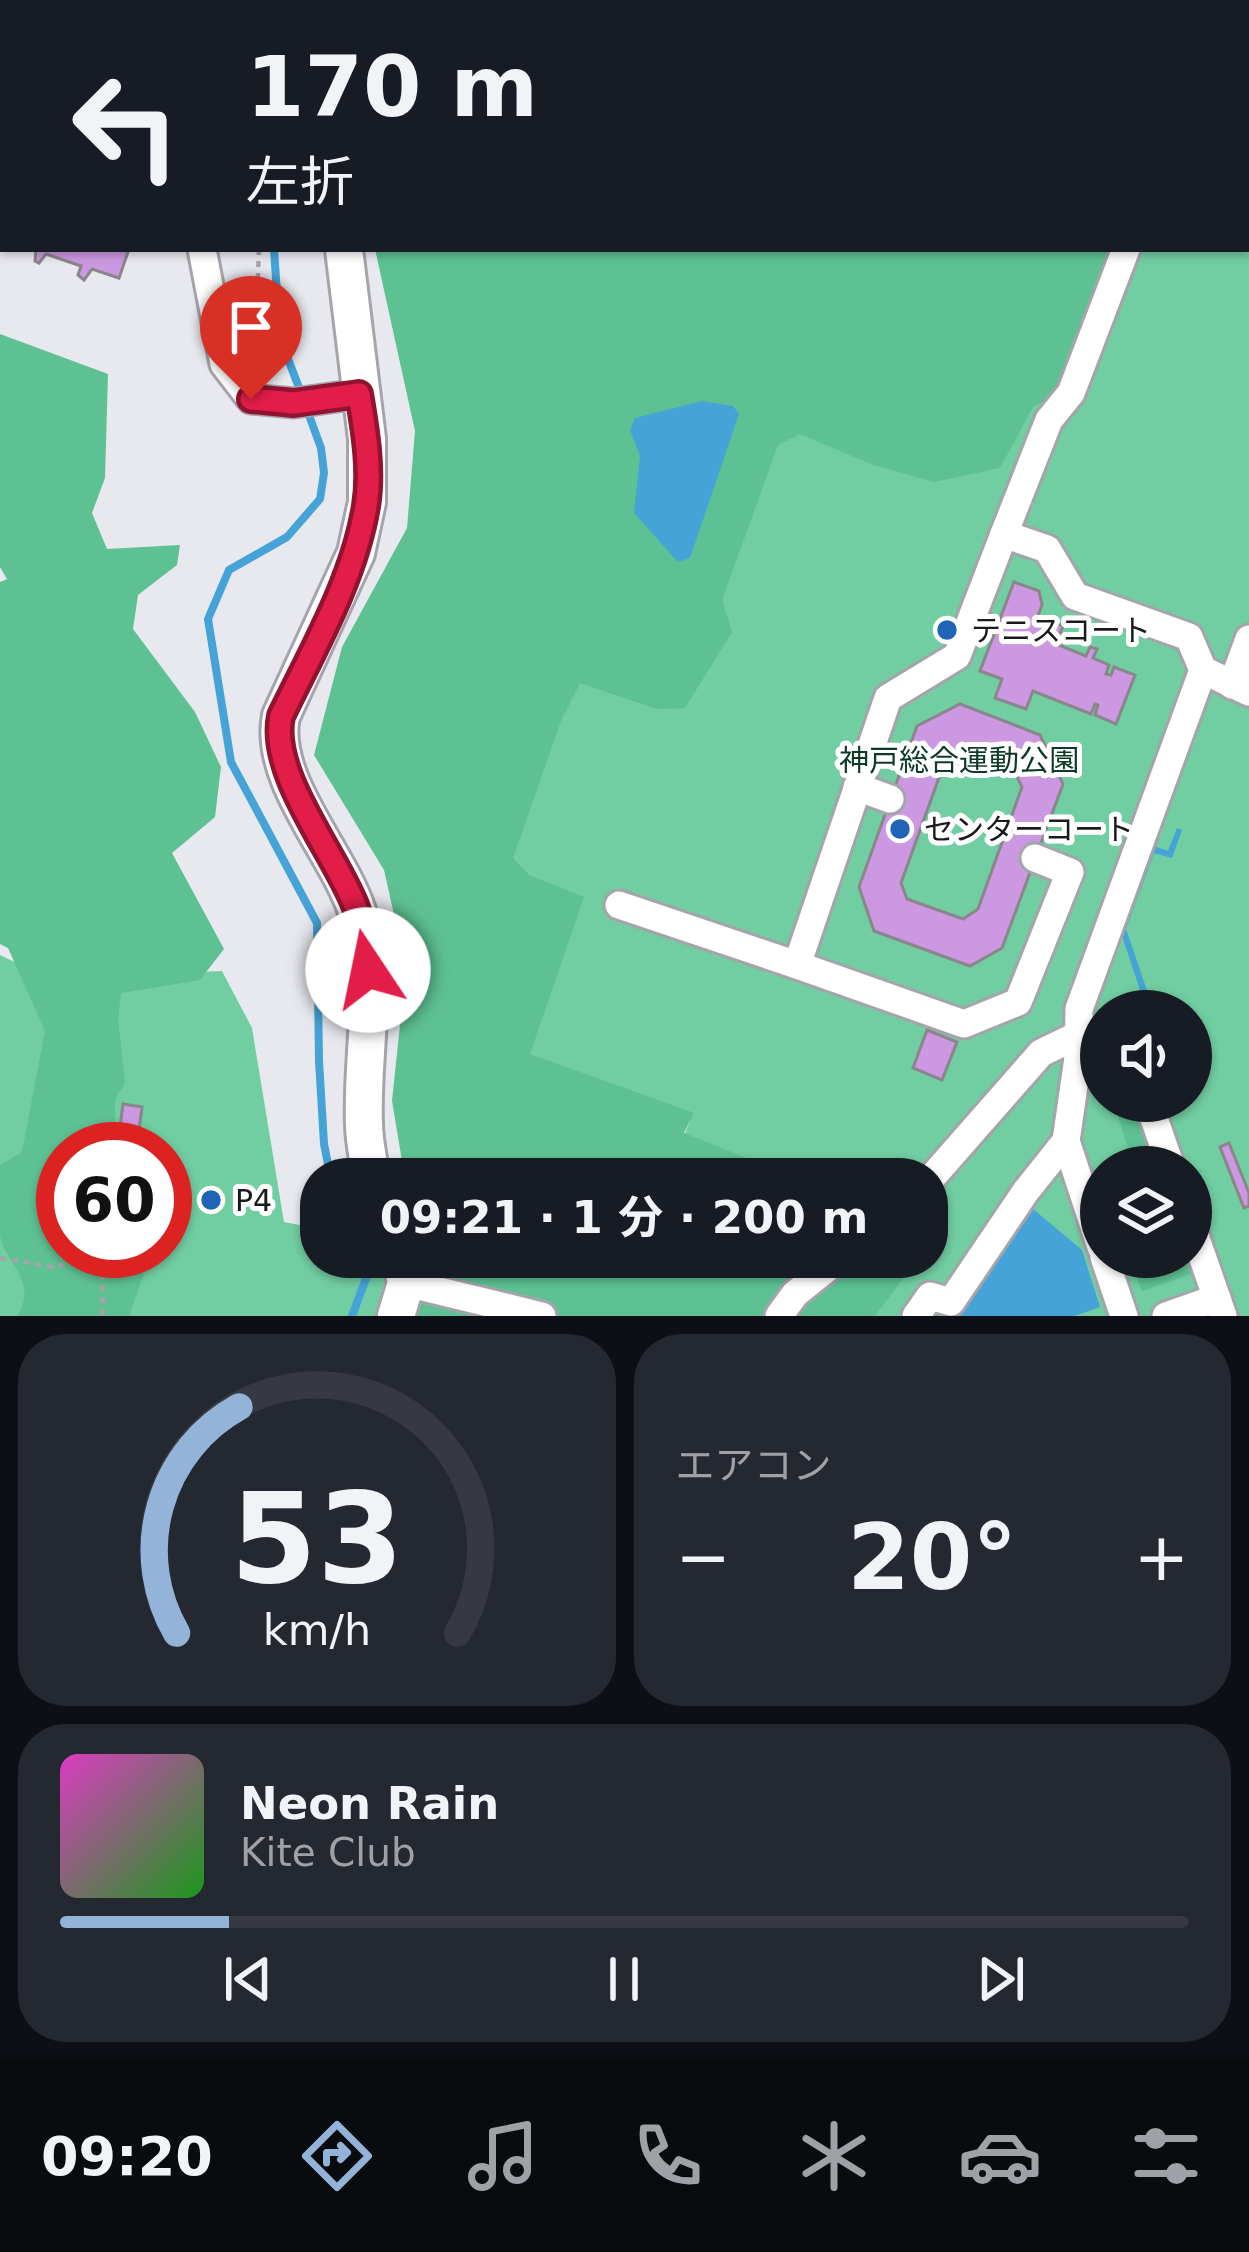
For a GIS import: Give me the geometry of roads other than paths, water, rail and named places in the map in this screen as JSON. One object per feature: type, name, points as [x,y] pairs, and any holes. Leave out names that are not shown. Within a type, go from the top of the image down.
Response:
[{"type":"main road","points":[[344,252],[350,395],[367,439],[367,502],[356,553],[281,716],[278,734],[282,763],[355,905],[364,933],[368,970],[364,1126],[368,1158]]},
{"type":"street","points":[[203,252],[224,364],[251,399],[286,402],[350,395]]},
{"type":"street","points":[[797,964],[887,698],[957,656],[1049,420],[1071,393],[1125,252]]},
{"type":"street","points":[[1004,534],[1047,549],[1075,596],[1190,637],[1203,670],[1086,990]]},
{"type":"street","points":[[1203,670],[1240,688],[1249,639]]},
{"type":"street","points":[[857,787],[890,799]]},
{"type":"street","points":[[619,905],[964,1024],[1018,1002],[1070,872],[1035,858]]},
{"type":"street","points":[[948,1159],[1041,1053],[1080,1051]]},
{"type":"street","points":[[916,1316],[929,1296],[950,1302],[1066,1141],[1080,1078]]},
{"type":"street","points":[[1066,1141],[1080,1183]]},
{"type":"street","points":[[779,1316],[815,1278]]},
{"type":"street","points":[[1111,1278],[1124,1316]]},
{"type":"street","points":[[1166,1316],[1220,1307],[1210,1278]]},
{"type":"street","points":[[401,1285],[542,1316]]},
{"type":"water","points":[[702,401],[733,406],[739,414],[690,558],[678,562],[634,513],[640,456],[630,430],[635,418]]},
{"type":"water","points":[[1177,828],[1182,830],[1172,858],[1154,853],[1126,929],[1147,990],[1140,990],[1120,930],[1151,845],[1168,851]]},
{"type":"water","points":[[1027,1204],[1080,1248],[1080,1278],[1091,1278],[1100,1307],[1075,1316],[924,1316]]},
{"type":"waterway","points":[[274,252],[280,338],[301,393]]},
{"type":"waterway","points":[[306,407],[321,448],[320,499],[287,537],[229,570],[208,619],[231,762],[317,923],[319,1061],[327,1158]]},
{"type":"waterway","points":[[352,1316],[366,1278]]},
{"type":"place","name":"テニスコート","points":[[947,630]]},
{"type":"place","name":"センターコート","points":[[900,829]]},
{"type":"place","name":"P4","points":[[211,1200]]},
{"type":"park label","name":"神戸総合運動公園","points":[[959,760]]}]
